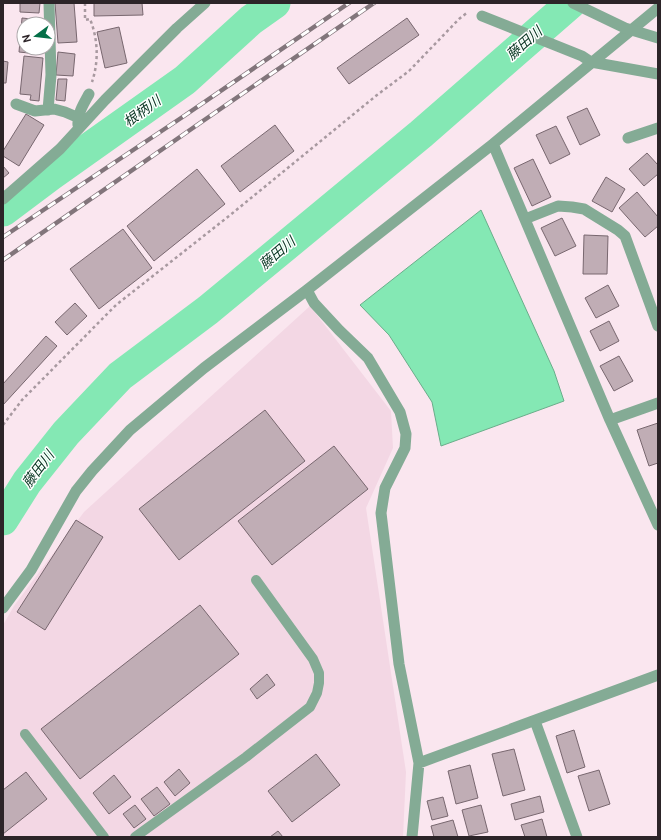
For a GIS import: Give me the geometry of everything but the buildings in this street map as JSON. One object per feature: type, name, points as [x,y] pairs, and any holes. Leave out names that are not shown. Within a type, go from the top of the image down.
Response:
[{"type":"street","points":[[48,110],[51,75],[49,3]]},
{"type":"street","points":[[3,199],[46,162],[177,28],[205,3]]},
{"type":"street","points":[[573,3],[625,28],[658,38]]},
{"type":"street","points":[[3,608],[31,570],[76,491],[92,471],[130,430],[204,368],[307,290],[493,144],[586,59],[658,8]]},
{"type":"street","points":[[482,16],[586,59],[658,74]]},
{"type":"street","points":[[79,129],[79,118],[89,94]]},
{"type":"street","points":[[16,104],[35,111],[54,109],[79,118]]},
{"type":"street","points":[[628,138],[658,128]]},
{"type":"street","points":[[493,144],[610,420],[658,525]]},
{"type":"street","points":[[525,219],[558,206],[572,207],[584,209],[618,230],[625,236],[658,326]]},
{"type":"street","points":[[307,290],[314,303],[368,358],[400,412],[405,425],[405,448],[385,488],[380,513],[400,664],[419,763],[412,837]]},
{"type":"street","points":[[610,420],[658,403]]},
{"type":"street","points":[[419,763],[658,675]]},
{"type":"street","points":[[535,721],[577,837]]},
{"type":"lane","points":[[135,837],[246,758],[310,707],[317,693],[318,673],[313,659],[256,580]]},
{"type":"lane","points":[[25,734],[104,837]]},
{"type":"path","points":[[85,3],[85,20],[90,19],[92,24],[97,56],[95,74],[89,94]]},
{"type":"path","points":[[3,425],[22,400],[116,305],[376,95],[409,71],[459,19],[468,12],[482,16]]},
{"type":"shaded area","points":[[481,210],[554,371],[564,401],[441,446],[432,402],[389,335],[360,305]]},
{"type":"shaded area","points":[[310,306],[391,411],[393,448],[366,508],[406,772],[403,837],[3,837],[3,625],[14,606],[84,512]]},
{"type":"waterway","name":"根柄川","points":[[3,211],[185,80],[251,20],[275,3]]},
{"type":"waterway","name":"藤田川","points":[[3,520],[27,482],[66,433],[120,376],[208,310],[421,134],[571,3]]},
{"type":"railway","points":[[3,237],[349,3]]},
{"type":"railway","points":[[3,260],[374,3]]}]
